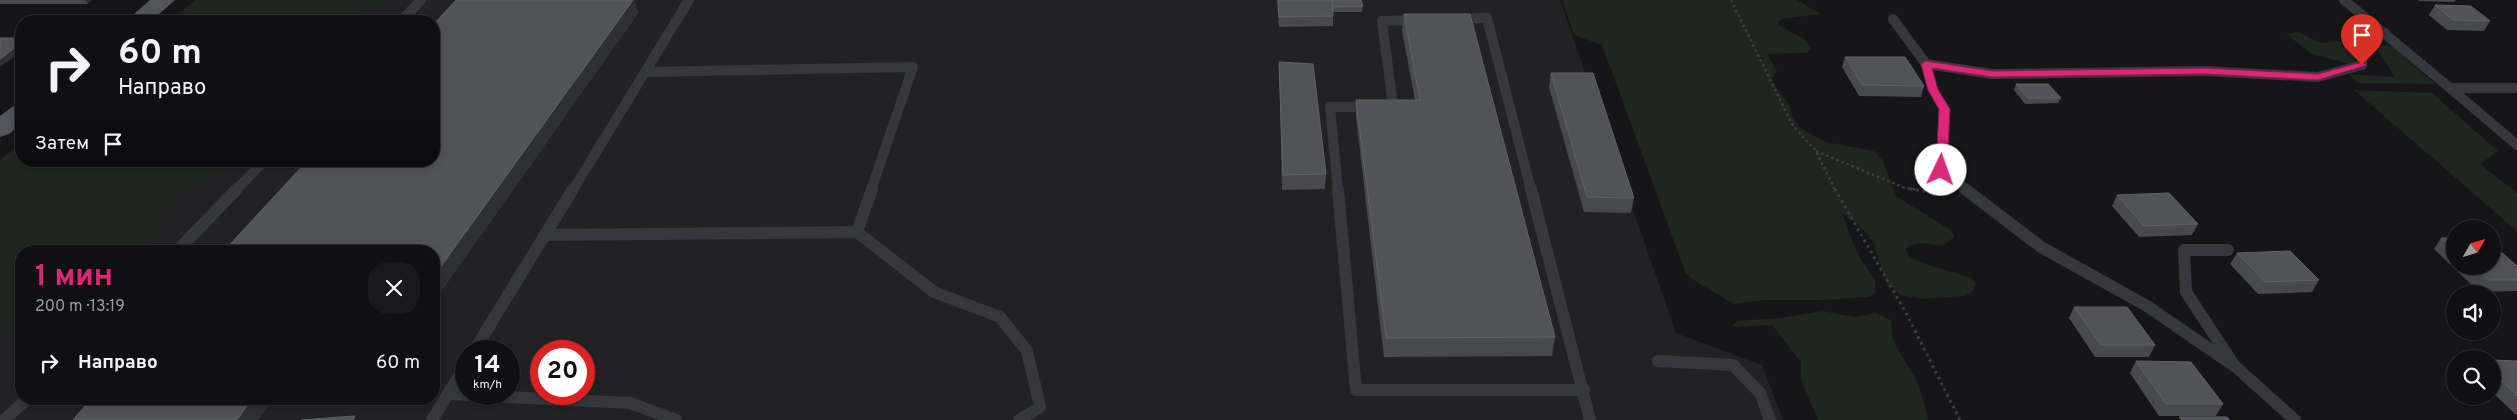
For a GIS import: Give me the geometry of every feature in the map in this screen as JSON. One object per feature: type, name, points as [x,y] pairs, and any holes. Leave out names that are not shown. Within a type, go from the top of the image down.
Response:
[{"type":"main road","points":[[145,15],[164,0]]},
{"type":"main road","points":[[0,129],[15,117]]},
{"type":"lane","points":[[407,15],[421,0]]},
{"type":"lane","points":[[481,340],[689,0]]},
{"type":"lane","points":[[2344,0],[2517,144]]},
{"type":"lane","points":[[1584,390],[1356,390],[1330,108],[1393,106],[1382,21],[1487,18],[1584,390],[1590,420]]},
{"type":"lane","points":[[1893,19],[1926,64],[1933,90],[1944,109],[1941,170],[2041,247],[2147,306],[2236,367],[2295,420]]},
{"type":"lane","points":[[1926,64],[1992,74],[2205,71],[2318,77],[2362,65],[2363,42],[2385,33]]},
{"type":"lane","points":[[645,72],[913,67],[857,232]]},
{"type":"lane","points":[[2450,88],[2517,88]]},
{"type":"lane","points":[[183,245],[258,167]]},
{"type":"lane","points":[[545,235],[857,232],[934,292],[1000,317],[1027,351],[1040,407],[1019,420]]},
{"type":"lane","points":[[2228,250],[2184,250],[2186,292],[2236,367]]},
{"type":"lane","points":[[1658,361],[1733,365],[1760,393],[1770,420]]},
{"type":"lane","points":[[432,420],[455,382]]},
{"type":"lane","points":[[448,394],[630,403],[676,420]]},
{"type":"lane","points":[[4,420],[20,405]]},
{"type":"path","points":[[1731,0],[1793,126],[1816,151],[1832,184],[1906,313],[1960,420]]},
{"type":"path","points":[[1816,151],[1905,188],[1980,200]]},
{"type":"shaded area","points":[[195,0],[384,0],[364,10],[343,15],[177,15]]},
{"type":"shaded area","points":[[288,0],[1560,0],[1676,333],[1762,365],[1783,420],[0,420],[0,263],[15,249],[15,405],[440,405],[440,245],[20,245],[105,167],[440,167],[440,15],[272,15]]},
{"type":"shaded area","points":[[1562,0],[1797,0],[1820,14],[1783,19],[1778,22],[1780,26],[1805,39],[1811,49],[1807,53],[1767,54],[1777,71],[1771,80],[1790,106],[1792,117],[1800,128],[1826,142],[1874,151],[1883,161],[1896,196],[1952,231],[1954,237],[1942,246],[1923,243],[1914,244],[1906,249],[1908,256],[1919,262],[1972,278],[1976,284],[1973,291],[1964,296],[1922,299],[1900,295],[1887,284],[1873,241],[1858,225],[1842,213],[1857,253],[1875,280],[1875,294],[1868,297],[1821,300],[1764,300],[1734,304],[1692,279],[1686,274],[1602,45],[1574,35]]},
{"type":"shaded area","points":[[2299,32],[2320,43],[2340,41],[2356,53],[2354,65],[2312,54],[2286,34]]},
{"type":"shaded area","points":[[2374,45],[2392,46],[2435,84],[2357,83],[2349,74],[2395,77]]},
{"type":"shaded area","points":[[2354,90],[2432,93],[2498,151],[2480,164],[2517,193],[2517,231]]},
{"type":"shaded area","points":[[15,148],[15,167],[222,167],[167,206],[150,245],[15,245],[15,324],[0,333],[0,160]]},
{"type":"shaded area","points":[[1822,311],[1855,317],[1876,313],[1892,321],[1893,338],[1917,383],[1928,420],[1818,420],[1801,380],[1801,362],[1772,325],[1731,327],[1737,321],[1781,318]]},
{"type":"building","points":[[456,0],[633,0],[440,268],[440,245],[230,245],[301,167],[440,167],[440,17]]},
{"type":"building","points":[[1278,0],[1332,0],[1333,16],[1279,17]]},
{"type":"building","points":[[1332,0],[1361,0],[1363,6],[1333,7]]},
{"type":"building","points":[[2435,5],[2471,6],[2490,21],[2453,20]]},
{"type":"building","points":[[1404,14],[1470,14],[1555,337],[1386,338],[1356,100],[1420,100]]},
{"type":"building","points":[[0,38],[15,38],[15,48],[0,59]]},
{"type":"building","points":[[1845,57],[1905,57],[1924,86],[1862,85]]},
{"type":"building","points":[[1279,62],[1313,64],[1326,174],[1283,175]]},
{"type":"building","points":[[1551,73],[1593,73],[1634,198],[1587,197]]},
{"type":"building","points":[[2016,84],[2048,84],[2061,98],[2028,98]]},
{"type":"building","points":[[2169,193],[2198,224],[2144,226],[2117,195]]},
{"type":"building","points":[[2290,251],[2319,280],[2265,282],[2237,253]]},
{"type":"building","points":[[2501,252],[2517,266],[2517,280],[2488,280],[2482,275],[2501,275]]},
{"type":"building","points":[[2074,307],[2127,307],[2155,345],[2101,345]]},
{"type":"building","points":[[2501,360],[2517,361],[2517,396],[2501,380]]},
{"type":"building","points":[[2136,361],[2191,362],[2223,404],[2166,404]]},
{"type":"building","points":[[86,405],[248,405],[237,420],[73,420]]},
{"type":"building","points":[[355,416],[353,420],[301,420]]},
{"type":"building","points":[[2179,417],[2227,417],[2229,420],[2182,420]]},
{"type":"route","points":[[1941,170],[1944,109],[1933,90],[1926,64],[1992,74],[2205,71],[2318,77],[2362,65]]}]
